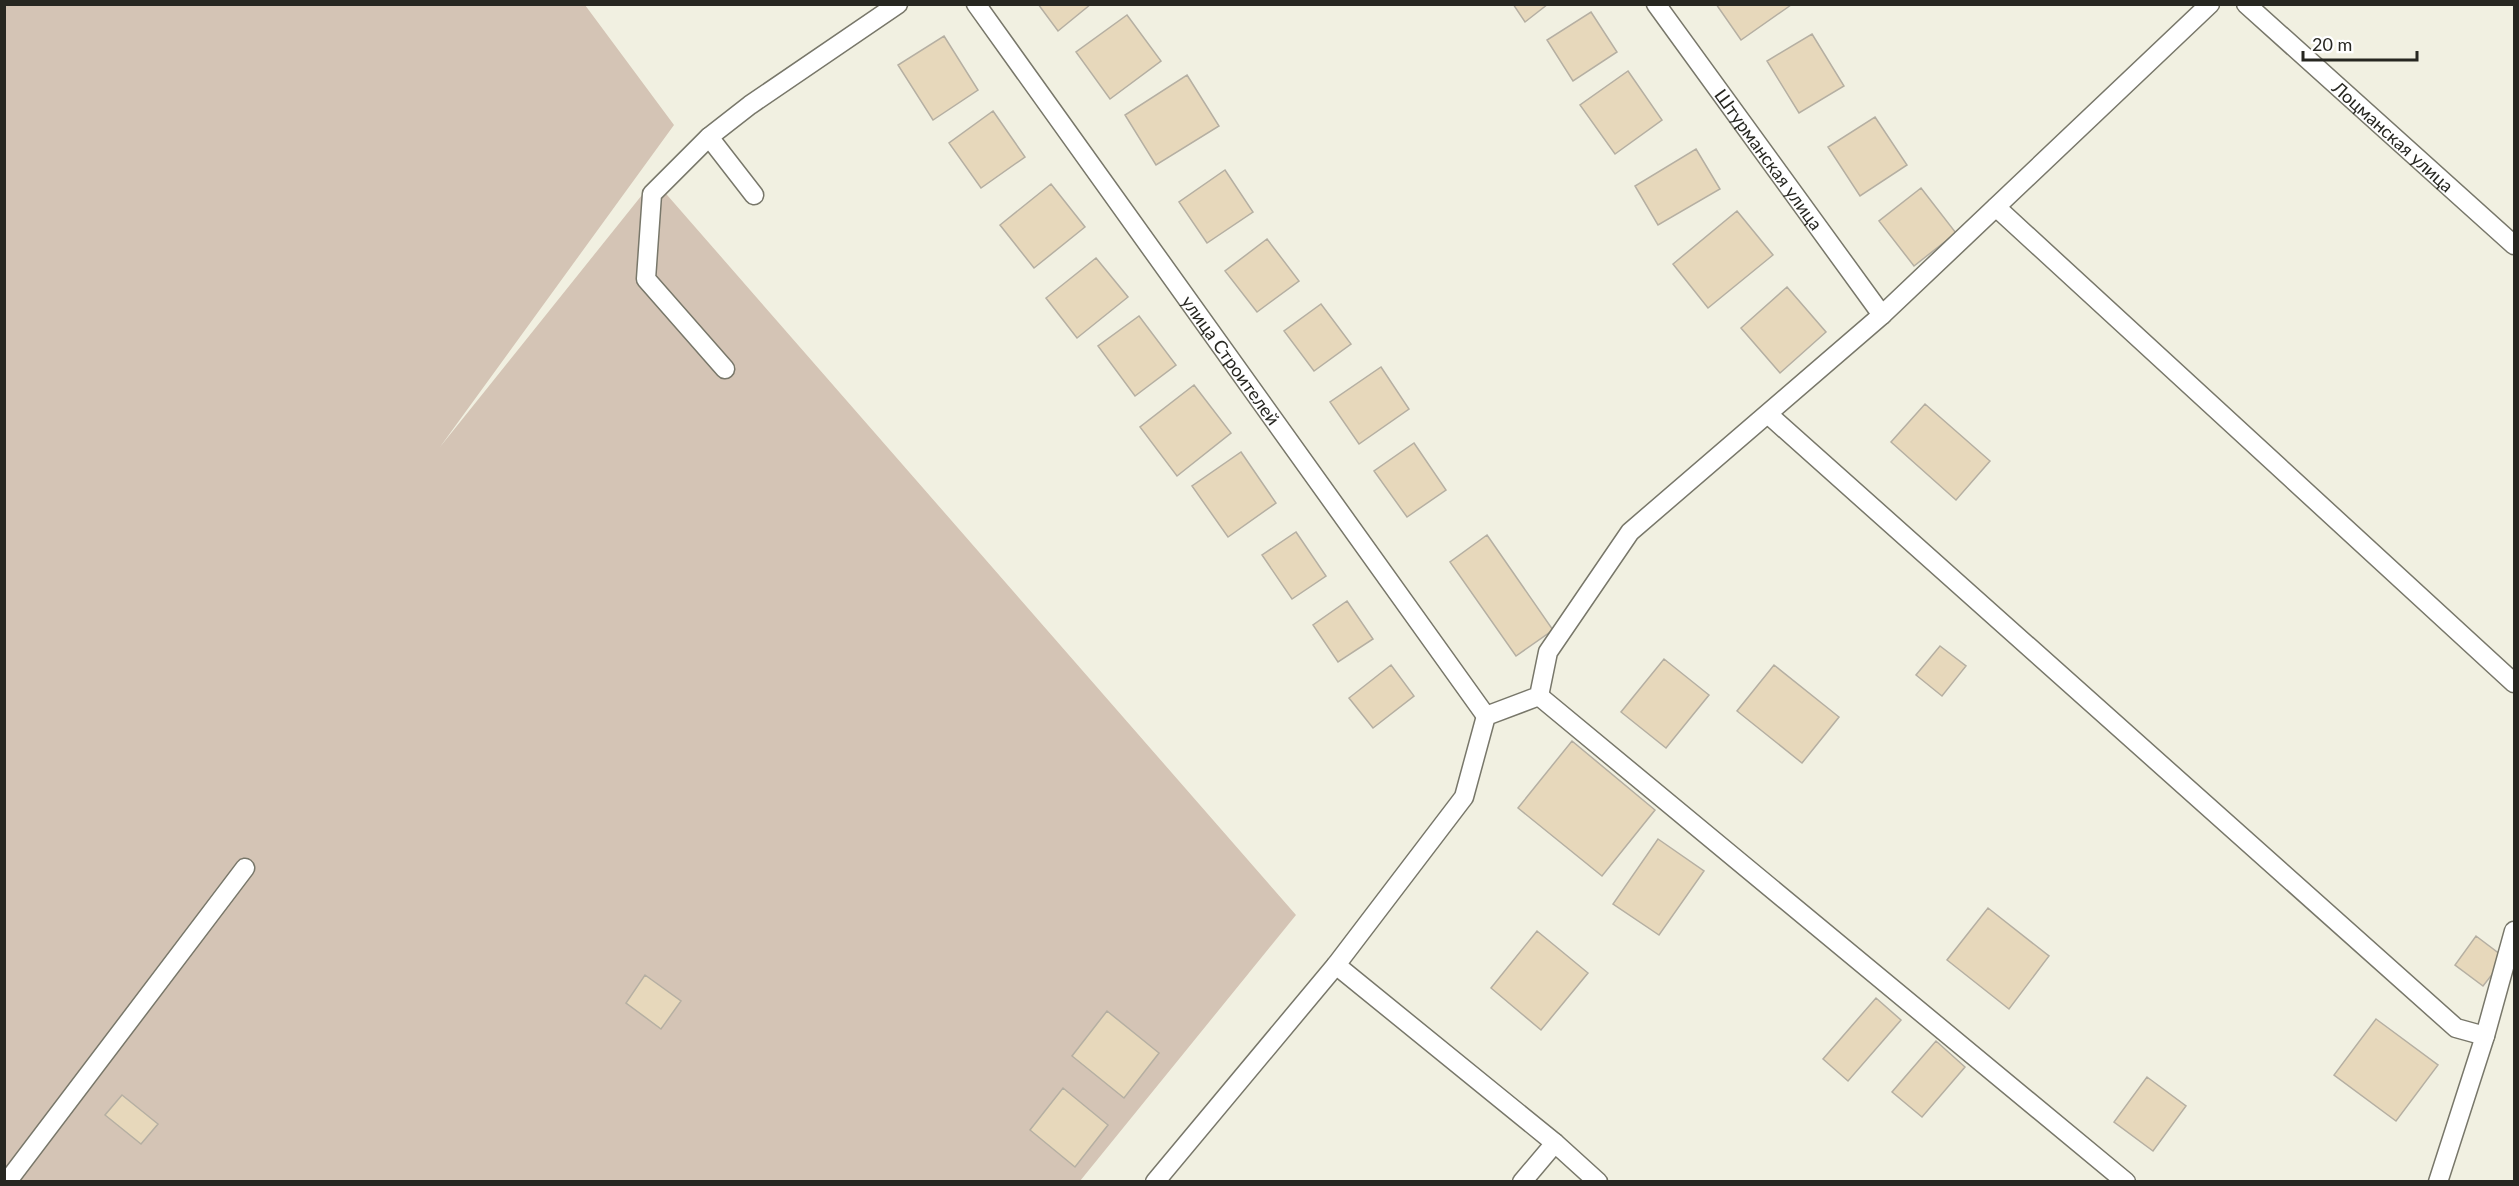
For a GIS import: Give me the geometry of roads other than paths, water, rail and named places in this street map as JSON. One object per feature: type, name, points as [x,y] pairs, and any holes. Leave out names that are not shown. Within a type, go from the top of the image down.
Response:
[{"type":"lane","points":[[725,369],[646,279],[652,194],[709,137],[750,105],[898,4]]},
{"type":"lane","name":"улица Строителей","points":[[976,4],[1486,716]]},
{"type":"lane","name":"Штурманская улица","points":[[1656,4],[1882,315]]},
{"type":"lane","points":[[1539,696],[1548,652],[1630,532],[1769,415],[1882,315],[2210,4]]},
{"type":"lane","name":"Лоцманская улица","points":[[2246,4],[2514,245]]},
{"type":"lane","points":[[709,137],[754,195]]},
{"type":"lane","points":[[1996,207],[2514,683]]},
{"type":"lane","points":[[1769,415],[2456,1028],[2485,1036]]},
{"type":"lane","points":[[1155,1182],[1336,965],[1464,797],[1486,716],[1539,696]]},
{"type":"lane","points":[[1539,696],[2126,1182]]},
{"type":"lane","points":[[7,1182],[245,868]]},
{"type":"lane","points":[[2438,1182],[2485,1036],[2514,932]]},
{"type":"lane","points":[[1336,965],[1555,1143],[1598,1182]]},
{"type":"lane","points":[[1522,1182],[1555,1143]]}]
